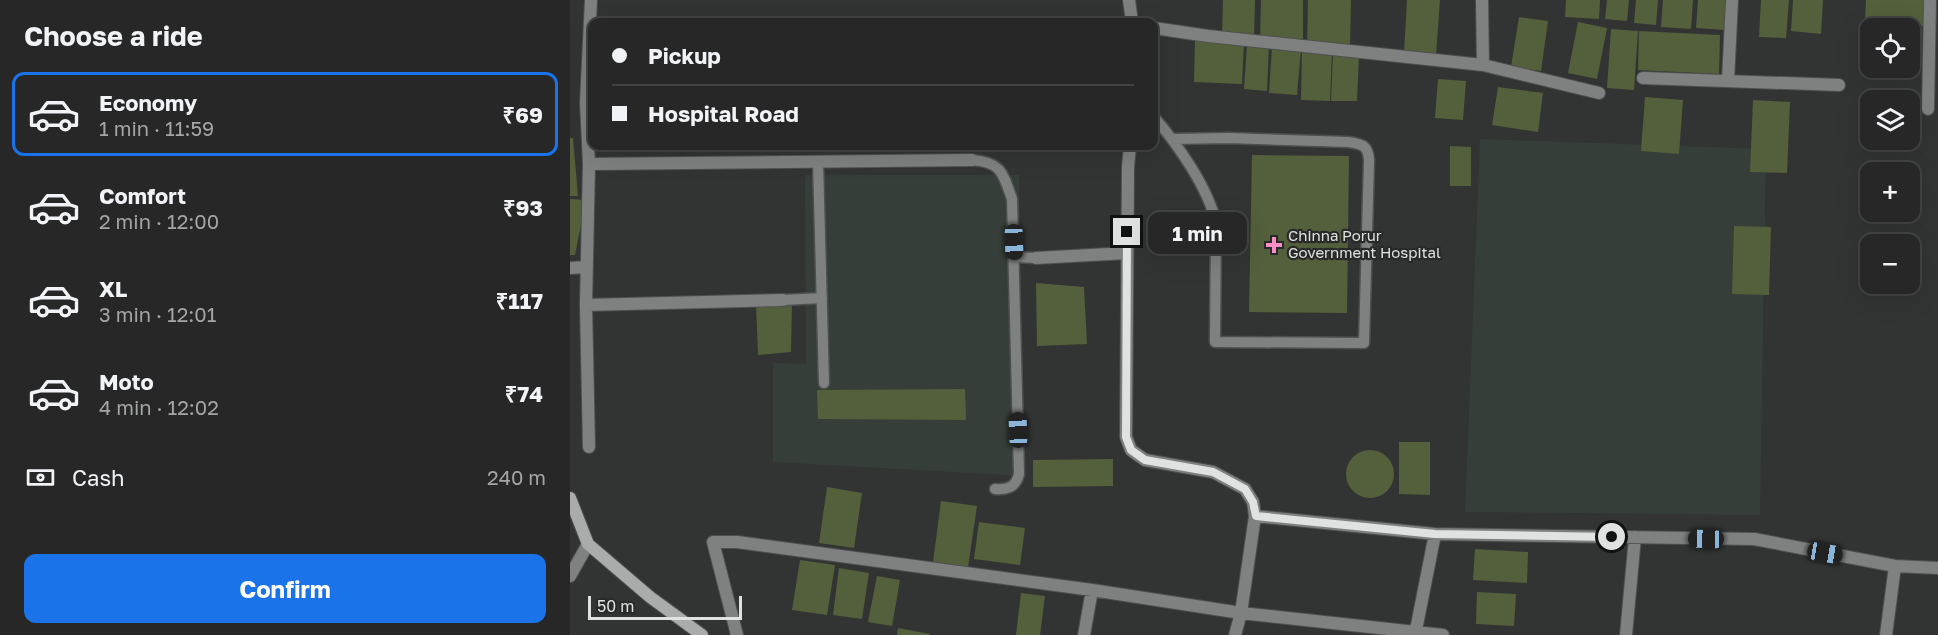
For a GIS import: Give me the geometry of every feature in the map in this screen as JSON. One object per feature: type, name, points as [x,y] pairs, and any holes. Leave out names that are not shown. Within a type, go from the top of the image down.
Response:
[{"type":"street","points":[[590,18],[591,0]]},
{"type":"street","points":[[1129,0],[1131,18]]},
{"type":"street","points":[[1482,0],[1483,65]]},
{"type":"street","points":[[1728,81],[1732,0]]},
{"type":"street","points":[[1928,109],[1933,60],[1930,0]]},
{"type":"street","points":[[1158,29],[1483,65],[1599,93]]},
{"type":"street","points":[[588,62],[586,103],[588,144]]},
{"type":"street","points":[[1643,78],[1839,85]]},
{"type":"street","points":[[588,150],[586,305],[589,447]]},
{"type":"street","points":[[1130,150],[1126,437],[1131,450],[1145,460],[1213,472],[1245,489],[1253,502],[1256,516],[1241,613],[1235,635]]},
{"type":"street","points":[[589,164],[972,160]]},
{"type":"street","points":[[1036,258],[1127,253]]},
{"type":"street","points":[[570,268],[587,267]]},
{"type":"street","points":[[586,305],[783,300]]},
{"type":"street","points":[[570,498],[588,544],[650,597],[702,635]]},
{"type":"street","points":[[1256,516],[1435,534],[1754,540],[1895,566],[1938,568]]},
{"type":"street","points":[[1415,634],[1435,534]]},
{"type":"street","points":[[1626,635],[1635,537]]},
{"type":"street","points":[[737,635],[713,542],[737,542],[1092,590],[1241,613],[1415,634],[1443,635]]},
{"type":"street","points":[[570,576],[588,544]]},
{"type":"street","points":[[1886,635],[1895,566]]},
{"type":"street","points":[[1084,635],[1092,590]]},
{"type":"lane","points":[[1158,122],[1173,139],[1212,205],[1216,222],[1215,342],[1364,343],[1368,152],[1361,144],[1229,138],[1173,139]]},
{"type":"lane","points":[[972,160],[992,163],[1005,180],[1012,199],[1019,474],[1013,487],[1005,490],[995,489]]},
{"type":"lane","points":[[818,162],[824,382]]},
{"type":"lane","points":[[1014,256],[1036,258]]},
{"type":"lane","points":[[783,300],[822,298]]},
{"type":"shaded area","points":[[1480,139],[1766,149],[1760,515],[1465,512]]},
{"type":"shaded area","points":[[805,175],[1019,175],[1024,476],[773,462],[773,363],[806,364]]},
{"type":"building","points":[[1223,0],[1255,0],[1254,38],[1222,37]]},
{"type":"building","points":[[1261,0],[1303,0],[1303,42],[1260,41]]},
{"type":"building","points":[[1308,0],[1351,0],[1350,45],[1307,44]]},
{"type":"building","points":[[1407,0],[1440,0],[1436,55],[1404,53]]},
{"type":"building","points":[[1566,0],[1600,0],[1599,19],[1565,17]]},
{"type":"building","points":[[1607,0],[1629,0],[1627,21],[1605,19]]},
{"type":"building","points":[[1636,0],[1658,0],[1656,25],[1634,23]]},
{"type":"building","points":[[1663,0],[1693,0],[1691,29],[1661,27]]},
{"type":"building","points":[[1698,0],[1727,0],[1725,30],[1696,28]]},
{"type":"building","points":[[1761,0],[1789,0],[1786,38],[1759,37]]},
{"type":"building","points":[[1793,0],[1823,0],[1821,34],[1791,31]]},
{"type":"building","points":[[1866,0],[1925,0],[1924,26],[1920,26],[1920,18],[1865,18]]},
{"type":"building","points":[[1519,17],[1548,21],[1541,71],[1511,67]]},
{"type":"building","points":[[1578,22],[1607,28],[1597,79],[1568,73]]},
{"type":"building","points":[[1611,29],[1638,31],[1634,90],[1607,88]]},
{"type":"building","points":[[1639,31],[1720,35],[1719,74],[1638,70]]},
{"type":"building","points":[[1195,40],[1244,42],[1242,84],[1194,82]]},
{"type":"building","points":[[1247,44],[1269,45],[1267,91],[1244,89]]},
{"type":"building","points":[[1272,47],[1301,49],[1297,95],[1269,93]]},
{"type":"building","points":[[1302,49],[1332,51],[1330,101],[1301,100]]},
{"type":"building","points":[[1333,53],[1359,54],[1357,101],[1331,101]]},
{"type":"building","points":[[1438,79],[1466,81],[1463,120],[1435,118]]},
{"type":"building","points":[[1498,87],[1543,93],[1538,132],[1492,125]]},
{"type":"building","points":[[1645,97],[1683,100],[1679,154],[1641,151]]},
{"type":"building","points":[[1753,100],[1790,102],[1787,173],[1750,172]]},
{"type":"building","points":[[570,138],[573,138],[578,196],[570,196]]},
{"type":"building","points":[[1450,146],[1471,147],[1471,186],[1450,186]]},
{"type":"building","points":[[1252,155],[1349,156],[1347,313],[1249,312]]},
{"type":"building","points":[[570,199],[586,200],[575,255],[570,255]]},
{"type":"building","points":[[1734,226],[1771,227],[1769,295],[1732,294]]},
{"type":"building","points":[[1036,283],[1084,287],[1087,344],[1037,346]]},
{"type":"building","points":[[792,302],[791,352],[758,355],[756,303]]},
{"type":"building","points":[[965,389],[966,420],[818,419],[817,390]]},
{"type":"building","points":[[1399,442],[1430,442],[1430,495],[1399,494]]},
{"type":"building","points":[[1370,450],[1387,457],[1394,474],[1387,491],[1370,498],[1353,491],[1346,474],[1353,457]]},
{"type":"building","points":[[1113,459],[1113,486],[1033,487],[1033,460]]},
{"type":"building","points":[[827,487],[862,493],[854,548],[819,543]]},
{"type":"building","points":[[941,501],[977,506],[968,567],[933,562]]},
{"type":"building","points":[[979,522],[1025,528],[1020,565],[974,559]]},
{"type":"building","points":[[1475,549],[1528,552],[1527,583],[1473,580]]},
{"type":"building","points":[[800,560],[835,565],[827,615],[792,610]]},
{"type":"building","points":[[839,568],[869,573],[862,619],[833,615]]},
{"type":"building","points":[[877,576],[900,580],[892,626],[868,622]]},
{"type":"building","points":[[1477,592],[1516,594],[1514,626],[1476,624]]},
{"type":"building","points":[[1021,593],[1045,596],[1040,635],[1016,635]]},
{"type":"building","points":[[898,628],[930,634],[930,635],[897,635]]},
{"type":"place","name":"Chinna Porur Government Hospital","points":[[1274,245]]},
{"type":"route","points":[[1127,232],[1126,437],[1131,450],[1145,460],[1213,472],[1245,489],[1253,502],[1256,516],[1435,534],[1612,537]]}]
